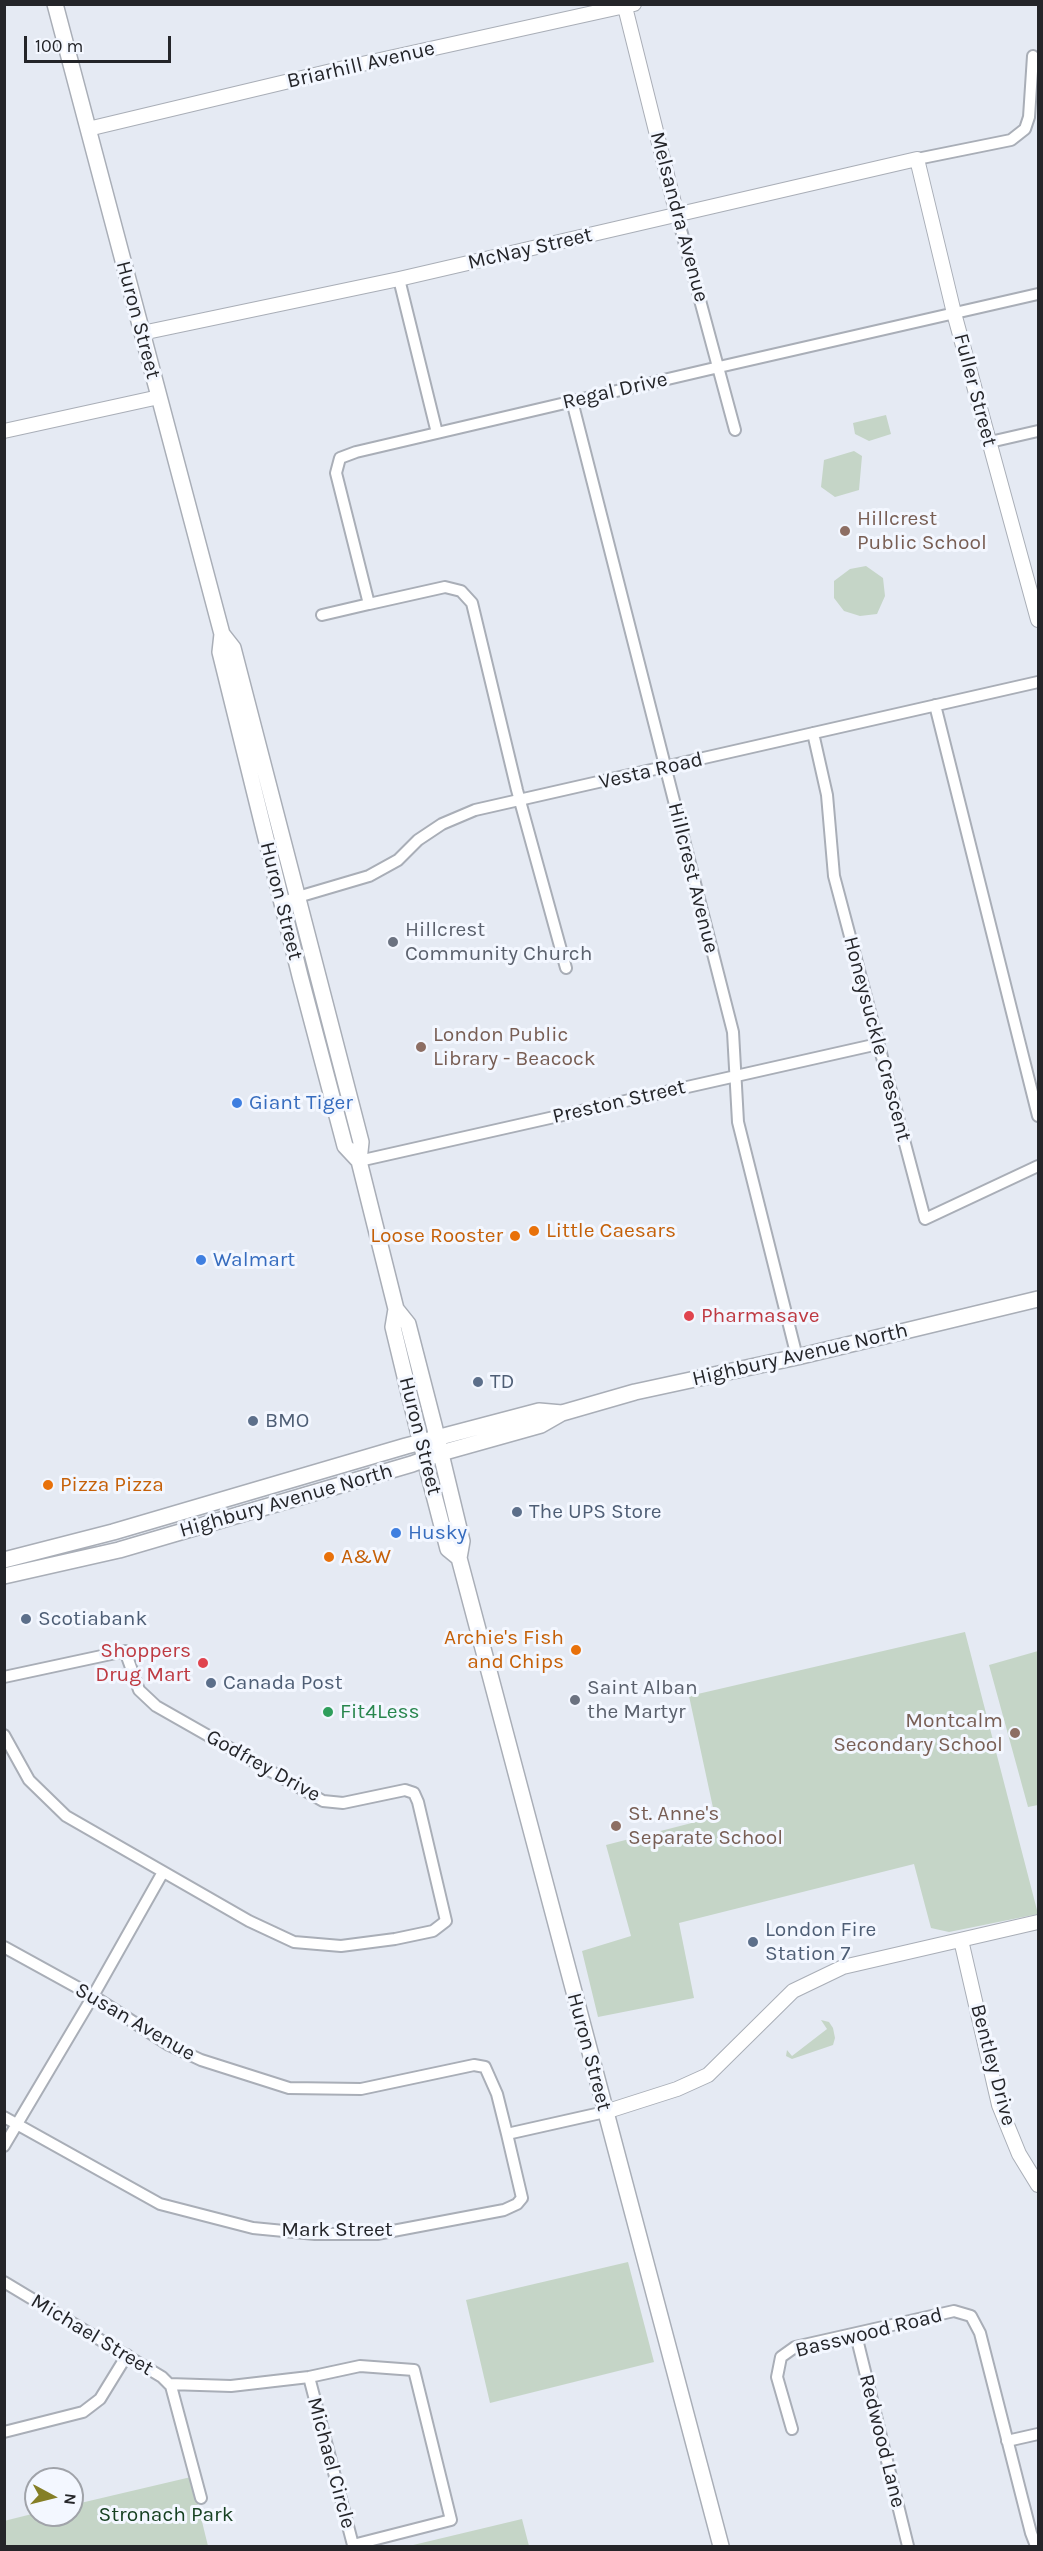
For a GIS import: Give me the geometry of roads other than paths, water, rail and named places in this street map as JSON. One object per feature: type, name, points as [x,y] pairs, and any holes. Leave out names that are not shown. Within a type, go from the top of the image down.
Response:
[{"type":"main road","name":"Huron Street","points":[[56,4],[222,634],[220,652],[281,902],[345,1146],[359,1161]]},
{"type":"main road","name":"Huron Street","points":[[222,634],[233,648],[361,1142],[359,1161],[396,1309],[393,1327],[448,1549],[459,1558]]},
{"type":"main road","name":"Highbury Avenue North","points":[[4,1560],[113,1532],[421,1442],[439,1446],[541,1425],[562,1413],[635,1392],[797,1357],[1038,1299]]},
{"type":"main road","name":"Huron Street","points":[[396,1309],[408,1324],[462,1541],[459,1558],[720,2547]]},
{"type":"main road","name":"Highbury Avenue North","points":[[4,1576],[119,1550],[425,1459],[439,1446]]},
{"type":"street","name":"Briarhill Avenue","points":[[88,129],[344,68],[628,5]]},
{"type":"street","name":"Melsandra Avenue","points":[[628,5],[677,215],[735,430]]},
{"type":"street","points":[[917,159],[1011,140],[1025,129],[1029,117],[1033,56]]},
{"type":"street","name":"McNay Street","points":[[142,333],[399,279],[917,159]]},
{"type":"street","name":"Fuller Street","points":[[917,159],[954,313],[1038,620]]},
{"type":"street","points":[[399,279],[437,433]]},
{"type":"street","name":"Regal Drive","points":[[369,604],[336,473],[340,458],[572,401],[1038,294]]},
{"type":"street","points":[[4,431],[159,397]]},
{"type":"street","name":"Hillcrest Avenue","points":[[572,401],[733,1032],[738,1122],[797,1357]]},
{"type":"street","points":[[990,442],[1038,431]]},
{"type":"street","points":[[322,615],[445,587],[461,591],[472,603],[520,801],[566,968]]},
{"type":"street","name":"Vesta Road","points":[[281,902],[369,876],[398,860],[418,840],[442,824],[475,810],[1038,682]]},
{"type":"street","points":[[934,705],[1038,1116]]},
{"type":"street","name":"Honeysuckle Crescent","points":[[813,733],[827,795],[834,876],[925,1219],[1038,1166]]},
{"type":"street","name":"Preston Street","points":[[359,1161],[878,1044]]},
{"type":"street","name":"Godfrey Drive","points":[[4,1677],[125,1651],[139,1690],[156,1706],[323,1801],[343,1803],[405,1790],[414,1792],[447,1921],[433,1931],[395,1939],[341,1946],[294,1942],[249,1921],[66,1816],[29,1780],[4,1735]]},
{"type":"street","points":[[4,2146],[163,1872]]},
{"type":"street","points":[[507,2134],[605,2112],[677,2089],[708,2075],[792,1991],[843,1967],[1038,1922]]},
{"type":"street","name":"Bentley Drive","points":[[961,1940],[999,2105],[1019,2154],[1038,2185]]},
{"type":"street","name":"Susan Avenue","points":[[4,1947],[93,1996],[169,2045],[201,2060],[245,2076],[289,2088],[361,2089],[474,2065],[485,2067],[497,2094],[507,2134]]},
{"type":"street","name":"Mark Street","points":[[4,2117],[160,2204],[253,2228],[315,2234],[377,2234],[504,2210],[517,2204],[522,2198],[507,2134]]},
{"type":"street","name":"Michael Street","points":[[4,2282],[127,2355],[169,2384],[180,2411],[201,2498]]},
{"type":"street","name":"Basswood Road","points":[[792,2429],[777,2377],[781,2357],[795,2347],[954,2311],[971,2316],[980,2333],[1036,2547]]},
{"type":"street","name":"Redwood Lane","points":[[856,2335],[908,2547]]},
{"type":"street","points":[[4,2432],[82,2412],[100,2399],[127,2355]]},
{"type":"street","name":"Michael Circle","points":[[169,2384],[231,2386],[309,2377],[360,2366],[414,2370],[451,2520],[353,2546],[309,2377]]},
{"type":"street","points":[[1007,2441],[1038,2434]]},
{"type":"place","name":"Hillcrest Public School","points":[[845,531]]},
{"type":"place","name":"Hillcrest Community Church","points":[[393,942]]},
{"type":"place","name":"London Public Library - Beacock","points":[[421,1047]]},
{"type":"place","name":"Giant Tiger","points":[[237,1103]]},
{"type":"place","name":"Little Caesars","points":[[534,1231]]},
{"type":"place","name":"Loose Rooster","points":[[515,1236]]},
{"type":"place","name":"Walmart","points":[[201,1260]]},
{"type":"place","name":"Pharmasave","points":[[689,1316]]},
{"type":"place","name":"TD","points":[[478,1382]]},
{"type":"place","name":"BMO","points":[[253,1421]]},
{"type":"place","name":"Pizza Pizza","points":[[48,1485]]},
{"type":"place","name":"The UPS Store","points":[[517,1512]]},
{"type":"place","name":"Husky","points":[[396,1533]]},
{"type":"place","name":"A&W","points":[[329,1557]]},
{"type":"place","name":"Scotiabank","points":[[26,1619]]},
{"type":"place","name":"Archie's Fish and Chips","points":[[576,1650]]},
{"type":"place","name":"Shoppers Drug Mart","points":[[203,1663]]},
{"type":"place","name":"Canada Post","points":[[211,1683]]},
{"type":"place","name":"Saint Alban the Martyr","points":[[575,1700]]},
{"type":"place","name":"Fit4Less","points":[[328,1712]]},
{"type":"place","name":"Montcalm Secondary School","points":[[1015,1733]]},
{"type":"place","name":"St. Anne's Separate School","points":[[616,1826]]},
{"type":"place","name":"London Fire Station 7","points":[[753,1942]]},
{"type":"park label","name":"Stronach Park","points":[[166,2515]]}]
